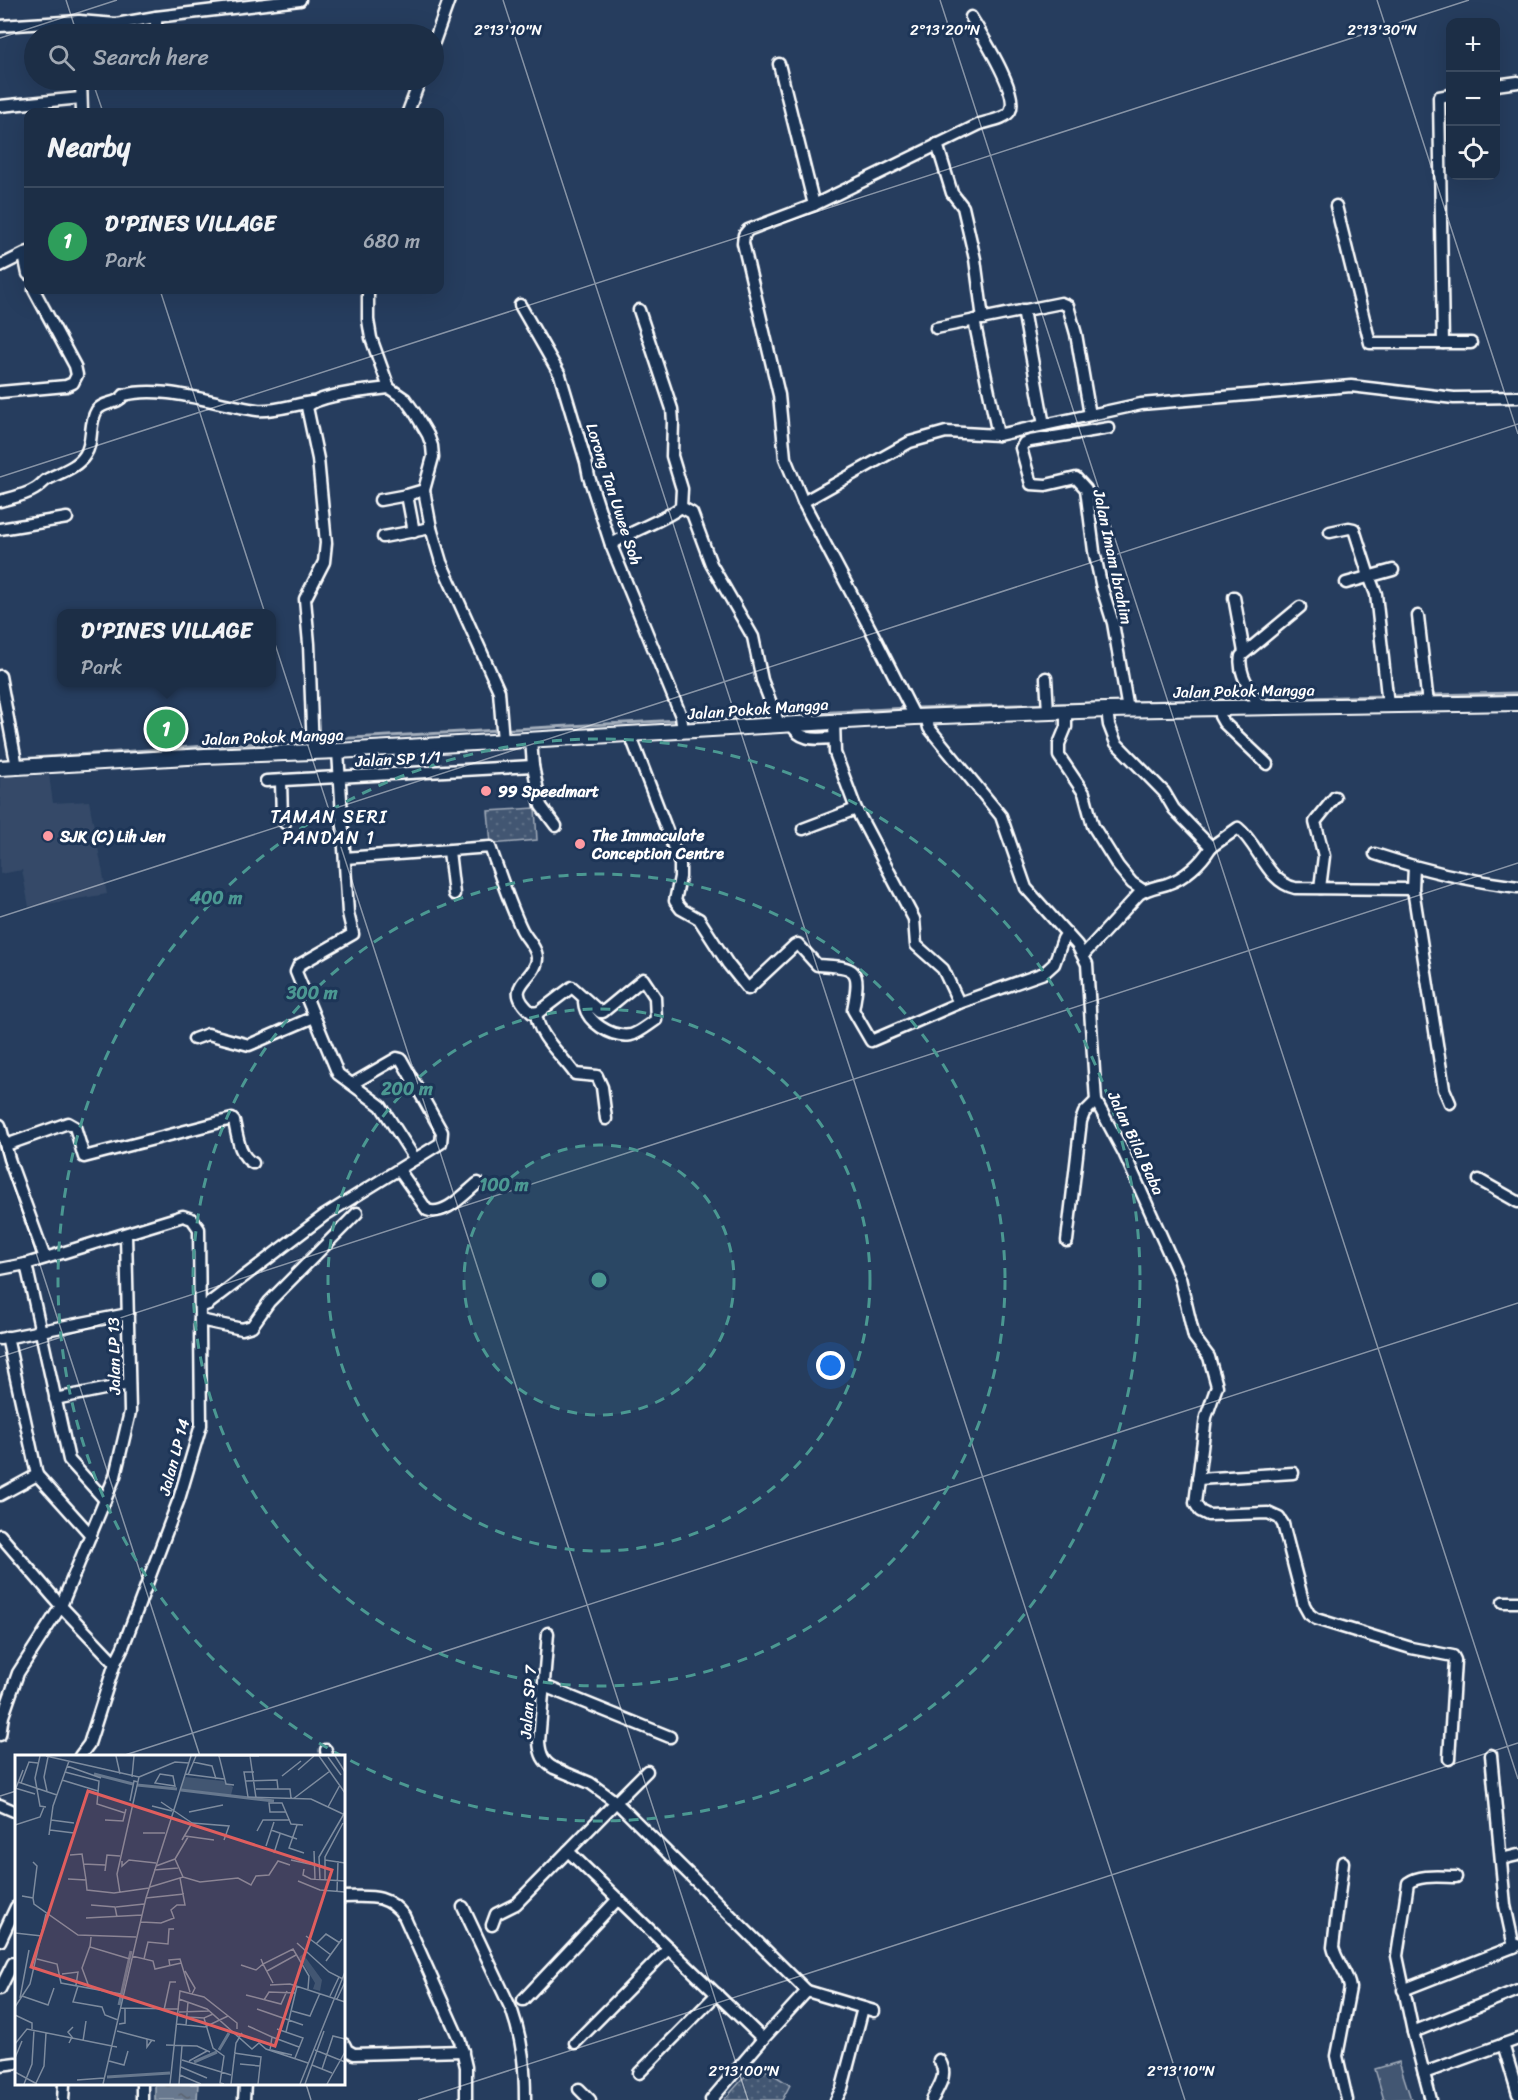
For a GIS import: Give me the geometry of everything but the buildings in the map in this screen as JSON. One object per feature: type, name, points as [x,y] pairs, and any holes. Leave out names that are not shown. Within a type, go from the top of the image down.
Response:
[{"type":"main road","name":"Jalan Pokok Mangga","points":[[0,768],[16,761],[205,756],[313,745],[338,751],[502,733],[531,739],[630,734],[682,724],[782,720],[834,721],[1048,707],[1066,712],[1107,710],[1128,704],[1220,709],[1257,702],[1388,702],[1427,698],[1518,703]]},
{"type":"street","points":[[40,24],[79,21],[116,24],[269,2],[300,0]]},
{"type":"street","points":[[440,24],[449,0]]},
{"type":"street","points":[[156,17],[156,24]]},
{"type":"street","name":"Jalan Bilal Baba","points":[[972,17],[1006,82],[1012,100],[1010,111],[1006,116],[980,124],[937,144],[908,161],[814,205],[748,230],[744,235],[743,243],[779,395],[785,458],[803,502],[906,700],[1001,816],[1026,888],[1084,954],[1089,974],[1096,1101],[1124,1153],[1180,1278],[1194,1337],[1209,1357],[1217,1386],[1206,1417],[1195,1503],[1200,1511],[1208,1515],[1268,1513],[1279,1518],[1283,1524],[1300,1594],[1309,1614],[1378,1639],[1453,1656],[1455,1660],[1449,1759]]},
{"type":"street","points":[[0,27],[24,25]]},
{"type":"street","points":[[779,64],[814,205]]},
{"type":"street","points":[[1500,84],[1518,82]]},
{"type":"street","points":[[81,90],[82,108]]},
{"type":"street","points":[[410,108],[416,90]]},
{"type":"street","points":[[1443,343],[1439,98],[1446,96]]},
{"type":"street","points":[[0,106],[81,98]]},
{"type":"street","points":[[937,144],[952,193],[963,207],[975,260],[979,319],[998,435]]},
{"type":"street","points":[[1336,206],[1370,343],[1471,343]]},
{"type":"street","points":[[0,266],[24,255]]},
{"type":"street","points":[[0,392],[66,386],[73,383],[77,375],[75,366],[36,294]]},
{"type":"street","points":[[368,294],[371,338],[389,388],[405,399],[428,435],[433,457],[424,490],[431,528],[441,562],[499,691],[502,733]]},
{"type":"street","points":[[936,328],[1061,303],[1068,306],[1076,334],[1090,415]]},
{"type":"street","name":"Lorong Tan Uwee Soh","points":[[520,305],[560,375],[611,544],[682,724]]},
{"type":"street","points":[[639,310],[672,410],[672,456],[682,489],[681,507]]},
{"type":"street","points":[[1023,310],[1044,425]]},
{"type":"street","points":[[803,502],[910,442],[946,432],[998,435],[1141,405],[1351,386],[1454,398],[1518,397]]},
{"type":"street","points":[[0,501],[35,490],[45,481],[63,473],[85,456],[96,411],[101,406],[120,401],[124,395],[141,391],[158,393],[214,401],[260,411],[361,391],[389,388]]},
{"type":"street","points":[[312,402],[308,406],[318,459],[326,543],[324,562],[305,599],[313,745]]},
{"type":"street","name":"Jalan Imam Ibrahim","points":[[1109,428],[1030,441],[1024,443],[1021,448],[1031,484],[1046,485],[1076,478],[1086,489],[1094,551],[1113,623],[1128,704]]},
{"type":"street","points":[[380,500],[424,490]]},
{"type":"street","points":[[407,495],[414,531]]},
{"type":"street","points":[[611,544],[624,535],[681,507]]},
{"type":"street","points":[[681,507],[692,513],[711,564],[753,637],[762,680],[782,720],[801,736],[812,739],[834,738]]},
{"type":"street","points":[[0,529],[68,518]]},
{"type":"street","points":[[382,537],[431,528]]},
{"type":"street","points":[[1330,532],[1344,528],[1354,529],[1376,594],[1388,702]]},
{"type":"street","points":[[1346,583],[1393,570]]},
{"type":"street","points":[[1234,597],[1244,652]]},
{"type":"street","points":[[1257,702],[1241,673],[1239,664],[1244,652],[1300,607]]},
{"type":"street","points":[[1418,616],[1427,698]]},
{"type":"street","points":[[0,676],[16,761]]},
{"type":"street","points":[[1047,678],[1048,707]]},
{"type":"street","points":[[1220,709],[1220,716],[1224,723],[1267,764]]},
{"type":"street","points":[[1107,710],[1109,725],[1116,743],[1164,792],[1174,809],[1211,847]]},
{"type":"street","points":[[1066,712],[1066,727],[1059,744],[1059,756],[1084,793],[1093,826],[1118,866],[1132,883],[1144,891]]},
{"type":"street","points":[[834,721],[836,753],[856,809],[914,919],[916,945],[943,969],[959,1002]]},
{"type":"street","points":[[630,734],[680,864],[675,901],[681,909],[699,919],[748,990],[798,944],[817,965],[852,969],[858,984],[853,1010],[871,1041],[959,1002],[1044,974],[1054,964],[1067,933]]},
{"type":"street","points":[[531,739],[533,765],[541,806],[556,826]]},
{"type":"street","points":[[338,751],[348,913],[353,933],[296,968],[296,972],[338,1074],[381,1106],[415,1159]]},
{"type":"street","name":"Jalan SP 1/1","points":[[266,781],[533,765]]},
{"type":"street","points":[[281,780],[282,819],[285,823]]},
{"type":"street","points":[[1320,888],[1324,856],[1315,822],[1335,797]]},
{"type":"street","points":[[803,829],[856,809]]},
{"type":"street","points":[[1084,954],[1132,900],[1144,891],[1179,880],[1205,857],[1211,847],[1238,828],[1281,883],[1295,888],[1413,889]]},
{"type":"street","points":[[345,858],[490,847],[522,930],[536,952],[535,967],[521,983],[519,993],[526,1008],[536,1013],[572,987],[603,1012],[643,979],[655,997],[656,1020],[633,1034],[610,1032],[591,1018],[585,1010],[586,1000]]},
{"type":"street","points":[[449,850],[454,894]]},
{"type":"street","points":[[1375,854],[1414,867],[1484,883],[1518,886]]},
{"type":"street","points":[[1414,867],[1413,889],[1444,1089],[1450,1104]]},
{"type":"street","points":[[536,1013],[537,1022],[547,1039],[568,1063],[574,1074],[597,1077],[602,1087],[606,1119]]},
{"type":"street","points":[[194,1039],[208,1034],[249,1044],[314,1017]]},
{"type":"street","points":[[200,1306],[208,1304],[325,1215],[441,1143],[441,1132],[404,1061],[397,1058],[352,1084]]},
{"type":"street","points":[[1067,1242],[1081,1121],[1084,1113],[1096,1101]]},
{"type":"street","points":[[6,1145],[68,1123],[75,1127],[84,1157],[232,1119],[243,1154],[253,1163]]},
{"type":"street","points":[[0,1125],[45,1258]]},
{"type":"street","points":[[399,1170],[427,1210],[433,1212],[446,1209],[478,1183]]},
{"type":"street","points":[[1479,1180],[1518,1202]]},
{"type":"street","points":[[200,1320],[248,1329],[269,1302],[357,1213]]},
{"type":"street","name":"Jalan LP 14","points":[[81,1755],[89,1744],[115,1663],[179,1499],[201,1425],[199,1229],[197,1224],[187,1216],[126,1234]]},
{"type":"street","points":[[0,1269],[26,1264],[126,1234]]},
{"type":"street","name":"Jalan LP 13","points":[[0,1735],[3,1716],[18,1673],[61,1606],[115,1476],[130,1412],[126,1234]]},
{"type":"street","points":[[26,1264],[69,1460],[105,1500]]},
{"type":"street","points":[[91,1535],[37,1475],[3,1338],[128,1314]]},
{"type":"street","points":[[55,1399],[129,1384]]},
{"type":"street","points":[[1198,1479],[1293,1473]]},
{"type":"street","points":[[0,1495],[37,1475]]},
{"type":"street","points":[[0,1535],[61,1606],[115,1663]]},
{"type":"street","points":[[1503,1602],[1518,1602]]},
{"type":"street","name":"Jalan SP 7","points":[[548,1633],[539,1742],[543,1758],[554,1768],[598,1788],[616,1802]]},
{"type":"street","points":[[544,1686],[670,1737]]},
{"type":"street","points":[[1403,1990],[1516,1946],[1505,1905],[1491,1755]]},
{"type":"street","points":[[492,1925],[495,1914],[516,1905],[647,1771]]},
{"type":"street","points":[[616,1802],[807,1991],[869,2010],[836,2100]]},
{"type":"street","points":[[0,1805],[15,1812]]},
{"type":"street","points":[[568,1851],[763,2039]]},
{"type":"street","points":[[1501,1859],[1518,1855]]},
{"type":"street","points":[[1343,1862],[1333,1947],[1337,1960],[1349,1980],[1350,1988],[1337,2056],[1347,2100]]},
{"type":"street","points":[[1431,2100],[1403,1990],[1397,1948],[1408,1883],[1422,1878],[1456,1877]]},
{"type":"street","points":[[345,1897],[377,1898],[396,1905],[404,1916],[447,2009],[463,2051],[466,2067],[466,2100]]},
{"type":"street","points":[[523,2000],[618,1899]]},
{"type":"street","points":[[463,1906],[518,2029],[525,2064],[525,2100]]},
{"type":"street","points":[[0,1941],[15,1909]]},
{"type":"street","points":[[575,2043],[669,1948]]},
{"type":"street","points":[[0,1989],[13,1963]]},
{"type":"street","points":[[1413,2032],[1518,1990]]},
{"type":"street","points":[[711,2100],[807,1991]]},
{"type":"street","points":[[639,2073],[717,1994]]},
{"type":"street","points":[[1424,2073],[1518,2039]]},
{"type":"street","points":[[1503,2044],[1518,2094]]},
{"type":"street","points":[[345,2047],[354,2054],[463,2051]]},
{"type":"street","points":[[932,2100],[945,2074],[939,2060]]},
{"type":"street","points":[[0,2065],[15,2064]]},
{"type":"street","points":[[63,2100],[64,2085]]},
{"type":"street","points":[[244,2100],[245,2085]]},
{"type":"street","points":[[579,2089],[590,2100]]},
{"type":"shaded area","name":"SJK (C) Lih Jen","points":[[49,775],[53,803],[89,801],[107,894],[29,907],[22,870],[0,874],[0,777]]},
{"type":"shaded area","points":[[535,808],[537,840],[491,844],[488,811]]},
{"type":"shaded area","points":[[1399,2062],[1411,2099],[1384,2100],[1375,2069]]},
{"type":"shaded area","points":[[756,2064],[790,2085],[782,2100],[724,2100]]},
{"type":"water","points":[[155,2085],[198,2085],[197,2100],[155,2100]]},
{"type":"waterway","points":[[1430,695],[1518,693]]},
{"type":"waterway","points":[[1391,696],[1423,695]]},
{"type":"waterway","points":[[1259,699],[1384,696]]},
{"type":"waterway","points":[[1130,702],[1252,699]]},
{"type":"waterway","points":[[914,708],[1123,702]]},
{"type":"waterway","points":[[779,715],[907,708]]},
{"type":"waterway","points":[[18,759],[206,746],[773,715]]},
{"type":"waterway","points":[[0,760],[12,759]]},
{"type":"place","name":"D'PINES VILLAGE","points":[[166,729]]},
{"type":"place","name":"99 Speedmart","points":[[486,791]]},
{"type":"place","name":"SJK (C) Lih Jen","points":[[48,836]]},
{"type":"place","name":"The Immaculate Conception Centre","points":[[580,844]]},
{"type":"district","name":"TAMAN SERI PANDAN 1","points":[[329,827]]}]
